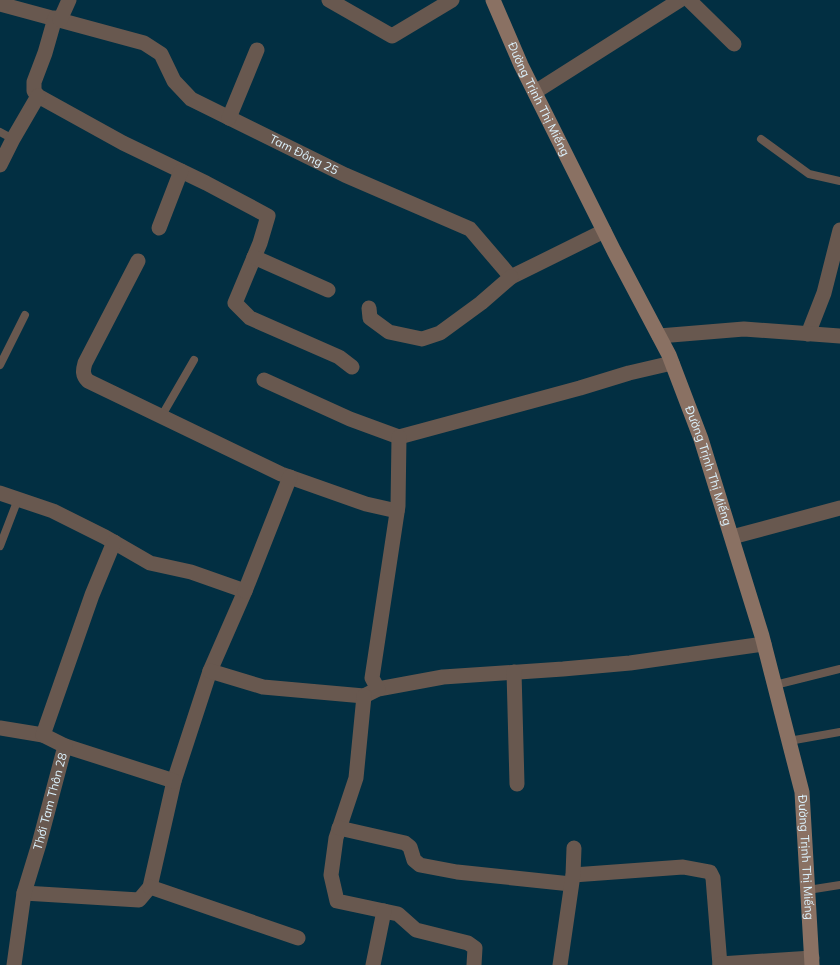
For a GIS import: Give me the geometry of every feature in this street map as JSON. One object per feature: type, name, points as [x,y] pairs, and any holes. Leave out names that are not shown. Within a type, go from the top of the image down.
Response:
[{"type":"main road","name":"Đường Trịnh Thị Miếng","points":[[493,0],[521,65],[672,363],[700,439],[764,644],[802,792],[812,962]]},
{"type":"street","points":[[70,0],[57,19],[34,82],[34,91],[38,96],[124,143],[268,216],[260,243],[235,303],[250,318],[338,357],[352,367]]},
{"type":"street","points":[[329,0],[392,36],[452,0]]},
{"type":"street","points":[[535,92],[680,0]]},
{"type":"street","points":[[689,0],[734,44]]},
{"type":"street","name":"Tam Đông 25","points":[[0,4],[144,43],[161,54],[174,81],[191,99],[345,175],[470,230],[511,278]]},
{"type":"street","points":[[229,118],[257,50]]},
{"type":"street","points":[[0,165],[7,135],[38,96]]},
{"type":"street","points":[[159,228],[181,171]]},
{"type":"street","points":[[808,334],[824,293],[840,230]]},
{"type":"street","points":[[369,308],[370,318],[389,332],[422,339],[440,333],[481,304],[511,278],[604,231]]},
{"type":"street","points":[[254,257],[328,290]]},
{"type":"street","points":[[138,262],[85,363],[84,375],[88,381],[272,470],[366,504],[397,511]]},
{"type":"street","points":[[659,336],[744,329],[840,336]]},
{"type":"street","points":[[264,380],[350,419],[399,437],[629,373],[672,363]]},
{"type":"street","points":[[378,689],[372,678],[397,511],[399,437]]},
{"type":"street","points":[[24,893],[139,900],[150,887],[174,781],[210,671],[245,591],[290,477]]},
{"type":"street","points":[[0,493],[52,511],[114,542],[150,563],[191,572],[245,591]]},
{"type":"street","points":[[732,537],[840,508]]},
{"type":"street","points":[[43,735],[92,595],[114,542]]},
{"type":"street","points":[[210,671],[263,687],[364,696],[378,689],[443,677],[630,663],[764,644]]},
{"type":"street","points":[[514,672],[517,784]]},
{"type":"street","points":[[364,696],[356,778],[336,838],[331,875],[337,901],[398,914],[416,930],[468,944],[475,948],[474,965]]},
{"type":"street","name":"Thới Tam Thôn 28","points":[[0,728],[43,735],[65,746],[24,893],[14,965]]},
{"type":"street","points":[[65,746],[174,781]]},
{"type":"street","points":[[339,828],[406,843],[410,847],[414,860],[420,865],[457,872],[572,879],[683,867],[710,872],[713,878],[720,965],[812,962]]},
{"type":"street","points":[[560,965],[572,879],[574,848]]},
{"type":"street","points":[[150,887],[298,938]]},
{"type":"street","points":[[373,965],[384,911]]},
{"type":"lane","points":[[761,138],[809,174],[840,181]]},
{"type":"lane","points":[[0,365],[25,315]]},
{"type":"lane","points":[[161,417],[194,360]]},
{"type":"lane","points":[[0,546],[18,499]]},
{"type":"lane","points":[[775,685],[840,669]]},
{"type":"lane","points":[[789,741],[840,732]]},
{"type":"lane","points":[[808,890],[840,886]]}]
